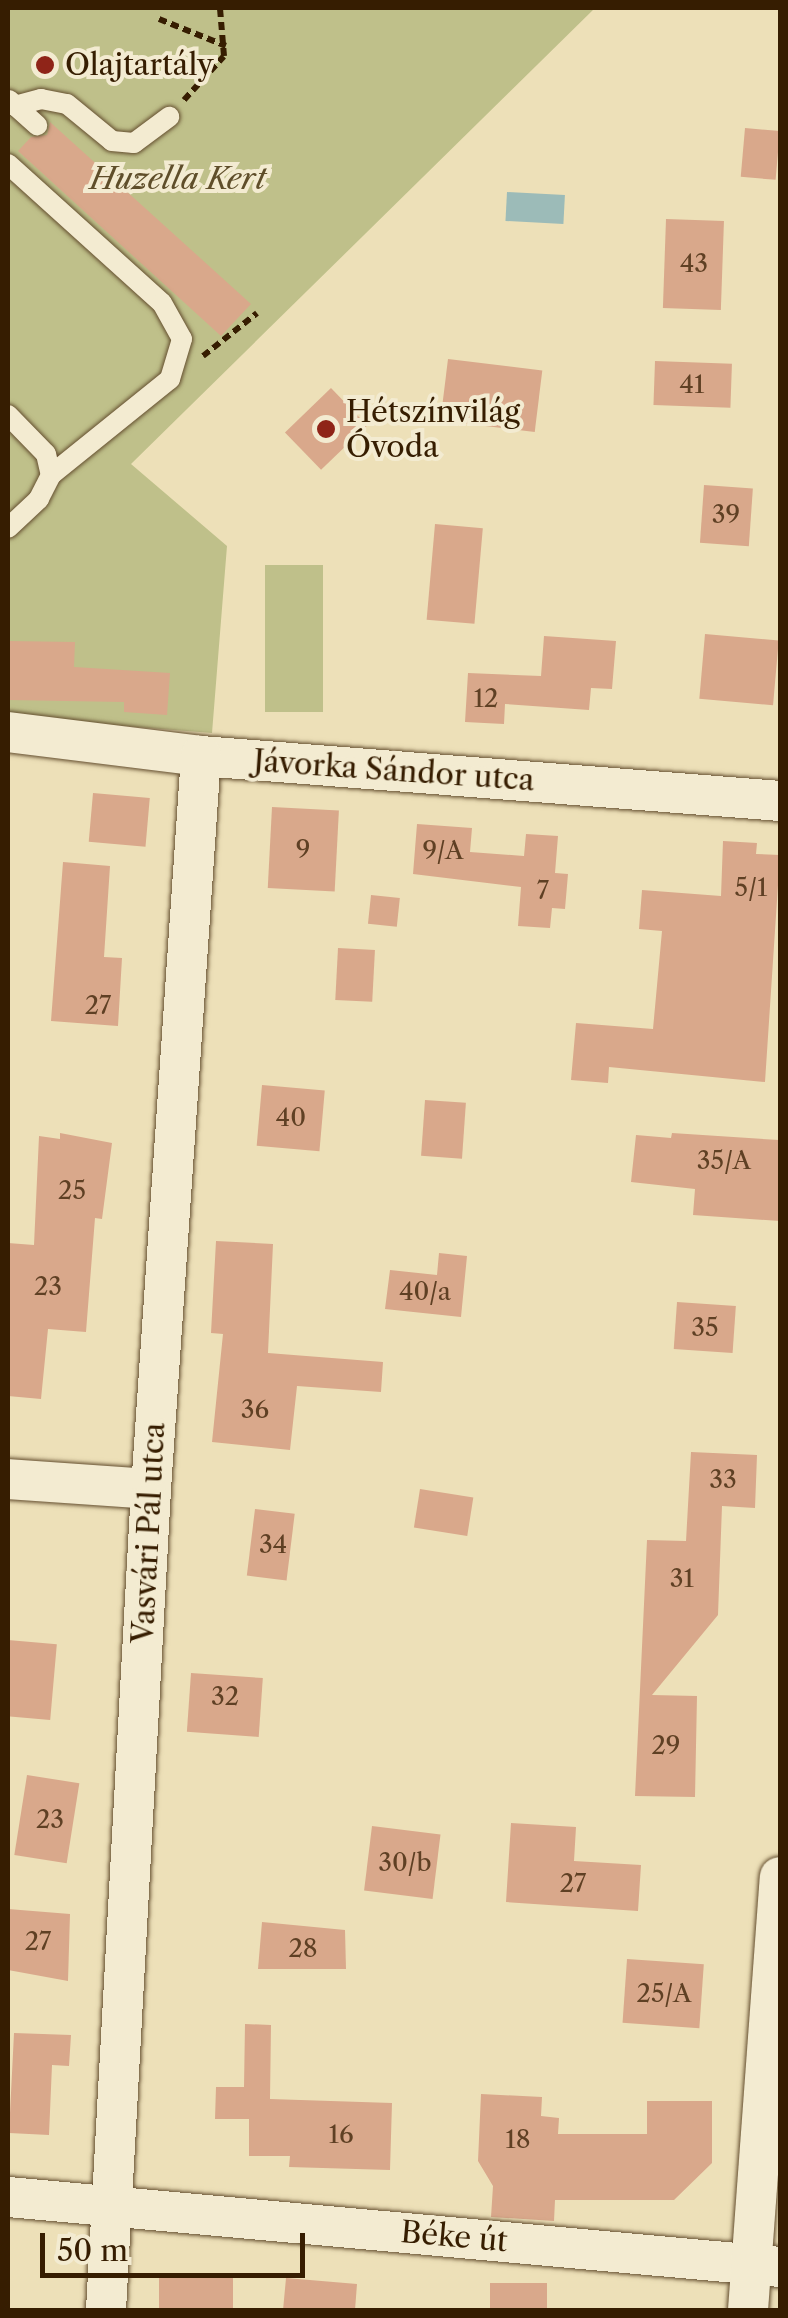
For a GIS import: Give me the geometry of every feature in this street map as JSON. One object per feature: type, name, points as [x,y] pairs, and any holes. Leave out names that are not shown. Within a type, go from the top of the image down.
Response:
[{"type":"street","name":"Jávorka Sándor utca","points":[[8,732],[201,756],[780,801]]},
{"type":"street","name":"Vasvári Pál utca","points":[[106,2310],[151,1489],[201,756]]},
{"type":"street","points":[[8,1479],[151,1489]]},
{"type":"street","points":[[748,2310],[766,2266],[780,1877]]},
{"type":"street","name":"Béke út","points":[[8,2198],[766,2266]]},
{"type":"lane","points":[[12,102],[40,100],[66,104],[112,141],[123,142],[153,134],[169,116]]},
{"type":"lane","points":[[12,102],[36,126]]},
{"type":"lane","points":[[8,164],[162,303],[182,339],[170,379],[51,475],[39,499],[8,528]]},
{"type":"lane","points":[[8,415],[46,454],[51,475]]},
{"type":"path","points":[[220,8],[227,47]]},
{"type":"path","points":[[159,19],[227,47]]},
{"type":"path","points":[[169,116],[227,47]]},
{"type":"path","points":[[233,336],[256,314]]},
{"type":"green space","name":"Huzella Kert","points":[[8,8],[595,8],[131,464],[227,546],[212,733],[8,717]]},
{"type":"green space","points":[[265,565],[323,565],[323,712],[265,712]]},
{"type":"water","points":[[507,192],[565,195],[563,224],[505,221]]},
{"type":"building","points":[[50,122],[251,304],[221,336],[18,151],[31,137],[47,135]]},
{"type":"building","points":[[745,128],[780,131],[776,180],[741,177]]},
{"type":"building","points":[[666,219],[724,221],[721,310],[663,308]]},
{"type":"building","points":[[448,359],[542,371],[535,432],[440,421]]},
{"type":"building","points":[[655,361],[732,364],[730,408],[653,405]]},
{"type":"building","name":"Hétszínvilág Óvoda","points":[[331,388],[367,425],[321,470],[285,432]]},
{"type":"building","points":[[704,485],[753,488],[749,546],[700,543]]},
{"type":"building","points":[[435,524],[483,528],[474,624],[427,620]]},
{"type":"building","points":[[705,634],[779,640],[773,705],[699,699]]},
{"type":"building","points":[[544,636],[616,641],[612,689],[591,688],[589,710],[505,704],[504,724],[465,722],[468,673],[541,676]]},
{"type":"building","points":[[8,641],[75,642],[74,667],[170,673],[167,715],[124,712],[124,702],[8,700]]},
{"type":"building","points":[[93,793],[150,798],[146,847],[89,842]]},
{"type":"building","points":[[272,807],[339,811],[335,891],[268,888]]},
{"type":"building","points":[[417,824],[472,828],[470,852],[524,856],[526,834],[558,836],[555,873],[568,874],[565,909],[552,908],[550,928],[518,926],[521,887],[413,874]]},
{"type":"building","points":[[723,841],[757,843],[756,854],[780,855],[765,1082],[609,1067],[608,1083],[571,1080],[576,1023],[653,1029],[662,931],[639,929],[642,890],[721,896]]},
{"type":"building","points":[[63,862],[110,866],[104,957],[122,958],[118,1026],[51,1021]]},
{"type":"building","points":[[371,895],[400,898],[397,927],[368,924]]},
{"type":"building","points":[[338,948],[375,950],[372,1002],[335,1000]]},
{"type":"building","points":[[262,1085],[325,1090],[319,1151],[257,1146]]},
{"type":"building","points":[[425,1100],[466,1103],[462,1159],[421,1156]]},
{"type":"building","points":[[60,1133],[112,1143],[102,1219],[95,1218],[86,1332],[48,1329],[41,1399],[8,1396],[8,1243],[34,1245],[39,1136],[60,1139]]},
{"type":"building","points":[[672,1133],[779,1140],[780,1221],[693,1215],[695,1189],[631,1182],[636,1135],[671,1138]]},
{"type":"building","points":[[216,1241],[273,1244],[268,1353],[383,1362],[381,1392],[297,1386],[290,1450],[212,1442],[223,1334],[211,1333]]},
{"type":"building","points":[[439,1253],[467,1256],[461,1317],[385,1309],[390,1270],[437,1275]]},
{"type":"building","points":[[677,1302],[736,1306],[733,1353],[674,1349]]},
{"type":"building","points":[[691,1452],[757,1455],[755,1508],[722,1506],[718,1615],[652,1695],[697,1696],[695,1797],[635,1796],[647,1540],[686,1541]]},
{"type":"building","points":[[420,1489],[473,1497],[467,1536],[414,1528]]},
{"type":"building","points":[[255,1509],[295,1514],[287,1580],[247,1576]]},
{"type":"building","points":[[8,1640],[57,1644],[50,1720],[8,1716]]},
{"type":"building","points":[[191,1673],[263,1678],[259,1737],[187,1732]]},
{"type":"building","points":[[27,1775],[79,1783],[67,1863],[14,1855]]},
{"type":"building","points":[[511,1823],[576,1827],[574,1861],[641,1865],[638,1911],[506,1902]]},
{"type":"building","points":[[372,1826],[440,1834],[433,1899],[364,1891]]},
{"type":"building","points":[[8,1909],[70,1914],[68,1981],[8,1970]]},
{"type":"building","points":[[262,1922],[345,1930],[346,1969],[258,1969]]},
{"type":"building","points":[[627,1959],[704,1964],[699,2028],[623,2023]]},
{"type":"building","points":[[245,2024],[271,2025],[270,2099],[392,2103],[390,2170],[289,2167],[290,2156],[249,2156],[249,2119],[215,2119],[216,2087],[244,2087]]},
{"type":"building","points":[[14,2033],[71,2035],[69,2066],[52,2065],[49,2135],[9,2133]]},
{"type":"building","points":[[481,2094],[542,2097],[541,2116],[559,2118],[558,2134],[647,2134],[647,2101],[712,2101],[712,2163],[674,2200],[555,2200],[554,2221],[491,2217],[493,2186],[478,2161]]},
{"type":"building","points":[[159,2277],[233,2277],[233,2310],[159,2310]]},
{"type":"building","points":[[286,2278],[357,2284],[355,2310],[283,2310]]},
{"type":"building","points":[[490,2283],[547,2283],[547,2310],[490,2310]]},
{"type":"place","name":"Olajtartály","points":[[45,65]]},
{"type":"place","name":"Hétszínvilág Óvoda","points":[[326,429]]}]
